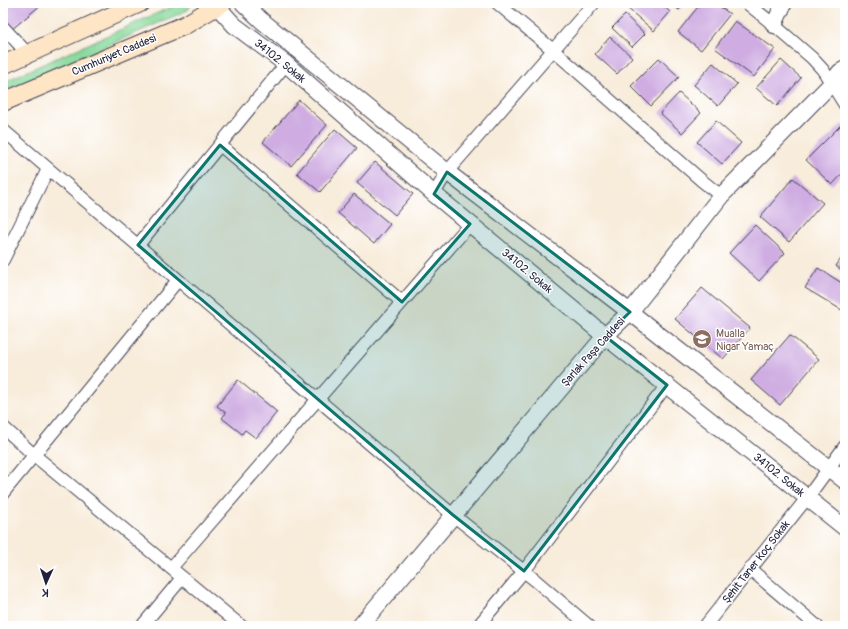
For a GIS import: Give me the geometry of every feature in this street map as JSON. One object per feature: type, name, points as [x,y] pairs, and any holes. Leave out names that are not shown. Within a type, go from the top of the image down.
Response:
[{"type":"main road","points":[[3,65],[140,3]]},
{"type":"main road","name":"Cumhuriyet Caddesi","points":[[3,102],[185,24],[219,4]]},
{"type":"street","name":"34102. Sokak","points":[[243,3],[261,20],[448,172],[630,312],[845,481]]},
{"type":"street","points":[[497,3],[554,50],[721,196]]},
{"type":"street","points":[[434,194],[448,172],[594,3]]},
{"type":"street","points":[[747,3],[812,58],[838,84],[845,104]]},
{"type":"street","points":[[774,25],[784,3]]},
{"type":"street","name":"34102. Sokak","points":[[219,4],[234,25],[286,64],[434,194],[605,336],[845,528]]},
{"type":"street","points":[[3,27],[28,54]]},
{"type":"street","points":[[138,246],[286,64]]},
{"type":"street","name":"Şarlak Paşa Caddesi","points":[[360,626],[605,336],[630,312],[721,196],[838,84],[840,72],[845,69]]},
{"type":"street","points":[[3,130],[453,515],[524,571],[589,626]]},
{"type":"street","points":[[220,145],[402,302]]},
{"type":"street","points":[[3,260],[48,169]]},
{"type":"street","points":[[171,568],[470,224]]},
{"type":"street","points":[[3,493],[178,280]]},
{"type":"street","points":[[478,626],[524,571],[667,385]]},
{"type":"street","points":[[3,427],[34,455],[241,626]]},
{"type":"street","name":"Şehit Taner Koç Sokak","points":[[705,626],[807,498],[845,446]]},
{"type":"street","points":[[750,569],[817,626]]},
{"type":"street","points":[[142,626],[182,578]]},
{"type":"highlighted area","points":[[220,145],[402,302],[470,224],[434,194],[447,172],[630,312],[605,336],[667,385],[524,571],[453,515],[138,245]]},
{"type":"green space","points":[[180,3],[189,3],[190,7],[188,10],[3,92],[3,82]]},
{"type":"building","points":[[3,3],[43,3],[10,31],[3,23]]},
{"type":"building","points":[[631,3],[660,3],[670,12],[654,31],[627,8]]},
{"type":"building","points":[[670,3],[685,3],[679,10]]},
{"type":"building","points":[[701,3],[715,3],[730,14],[701,50],[678,32]]},
{"type":"building","points":[[625,15],[645,34],[632,47],[612,28]]},
{"type":"building","points":[[735,21],[775,49],[754,77],[715,48]]},
{"type":"building","points":[[610,37],[632,57],[617,74],[595,54]]},
{"type":"building","points":[[659,58],[679,77],[651,106],[631,86]]},
{"type":"building","points":[[781,60],[801,78],[777,106],[756,88]]},
{"type":"building","points":[[713,63],[737,84],[718,106],[694,85]]},
{"type":"building","points":[[679,93],[701,113],[682,133],[660,113]]},
{"type":"building","points":[[299,100],[327,125],[291,166],[263,142]]},
{"type":"building","points":[[716,121],[741,143],[722,164],[697,142]]},
{"type":"building","points":[[842,124],[845,127],[845,171],[832,185],[806,160]]},
{"type":"building","points":[[335,129],[357,148],[320,192],[297,173]]},
{"type":"building","points":[[375,162],[413,194],[395,215],[357,183]]},
{"type":"building","points":[[793,178],[823,203],[789,242],[760,217]]},
{"type":"building","points":[[354,194],[390,224],[374,244],[338,213]]},
{"type":"building","points":[[755,225],[785,253],[759,281],[729,253]]},
{"type":"building","points":[[845,253],[845,273],[836,266]]},
{"type":"building","points":[[818,268],[845,285],[845,312],[805,288]]},
{"type":"building","points":[[702,288],[750,328],[723,359],[675,319]]},
{"type":"building","points":[[790,335],[819,359],[780,405],[751,380]]},
{"type":"building","points":[[238,380],[277,412],[256,438],[245,430],[242,434],[222,418],[226,413],[217,406]]},
{"type":"place","name":"Mualla Nigar Yamaç","points":[[702,339]]}]
